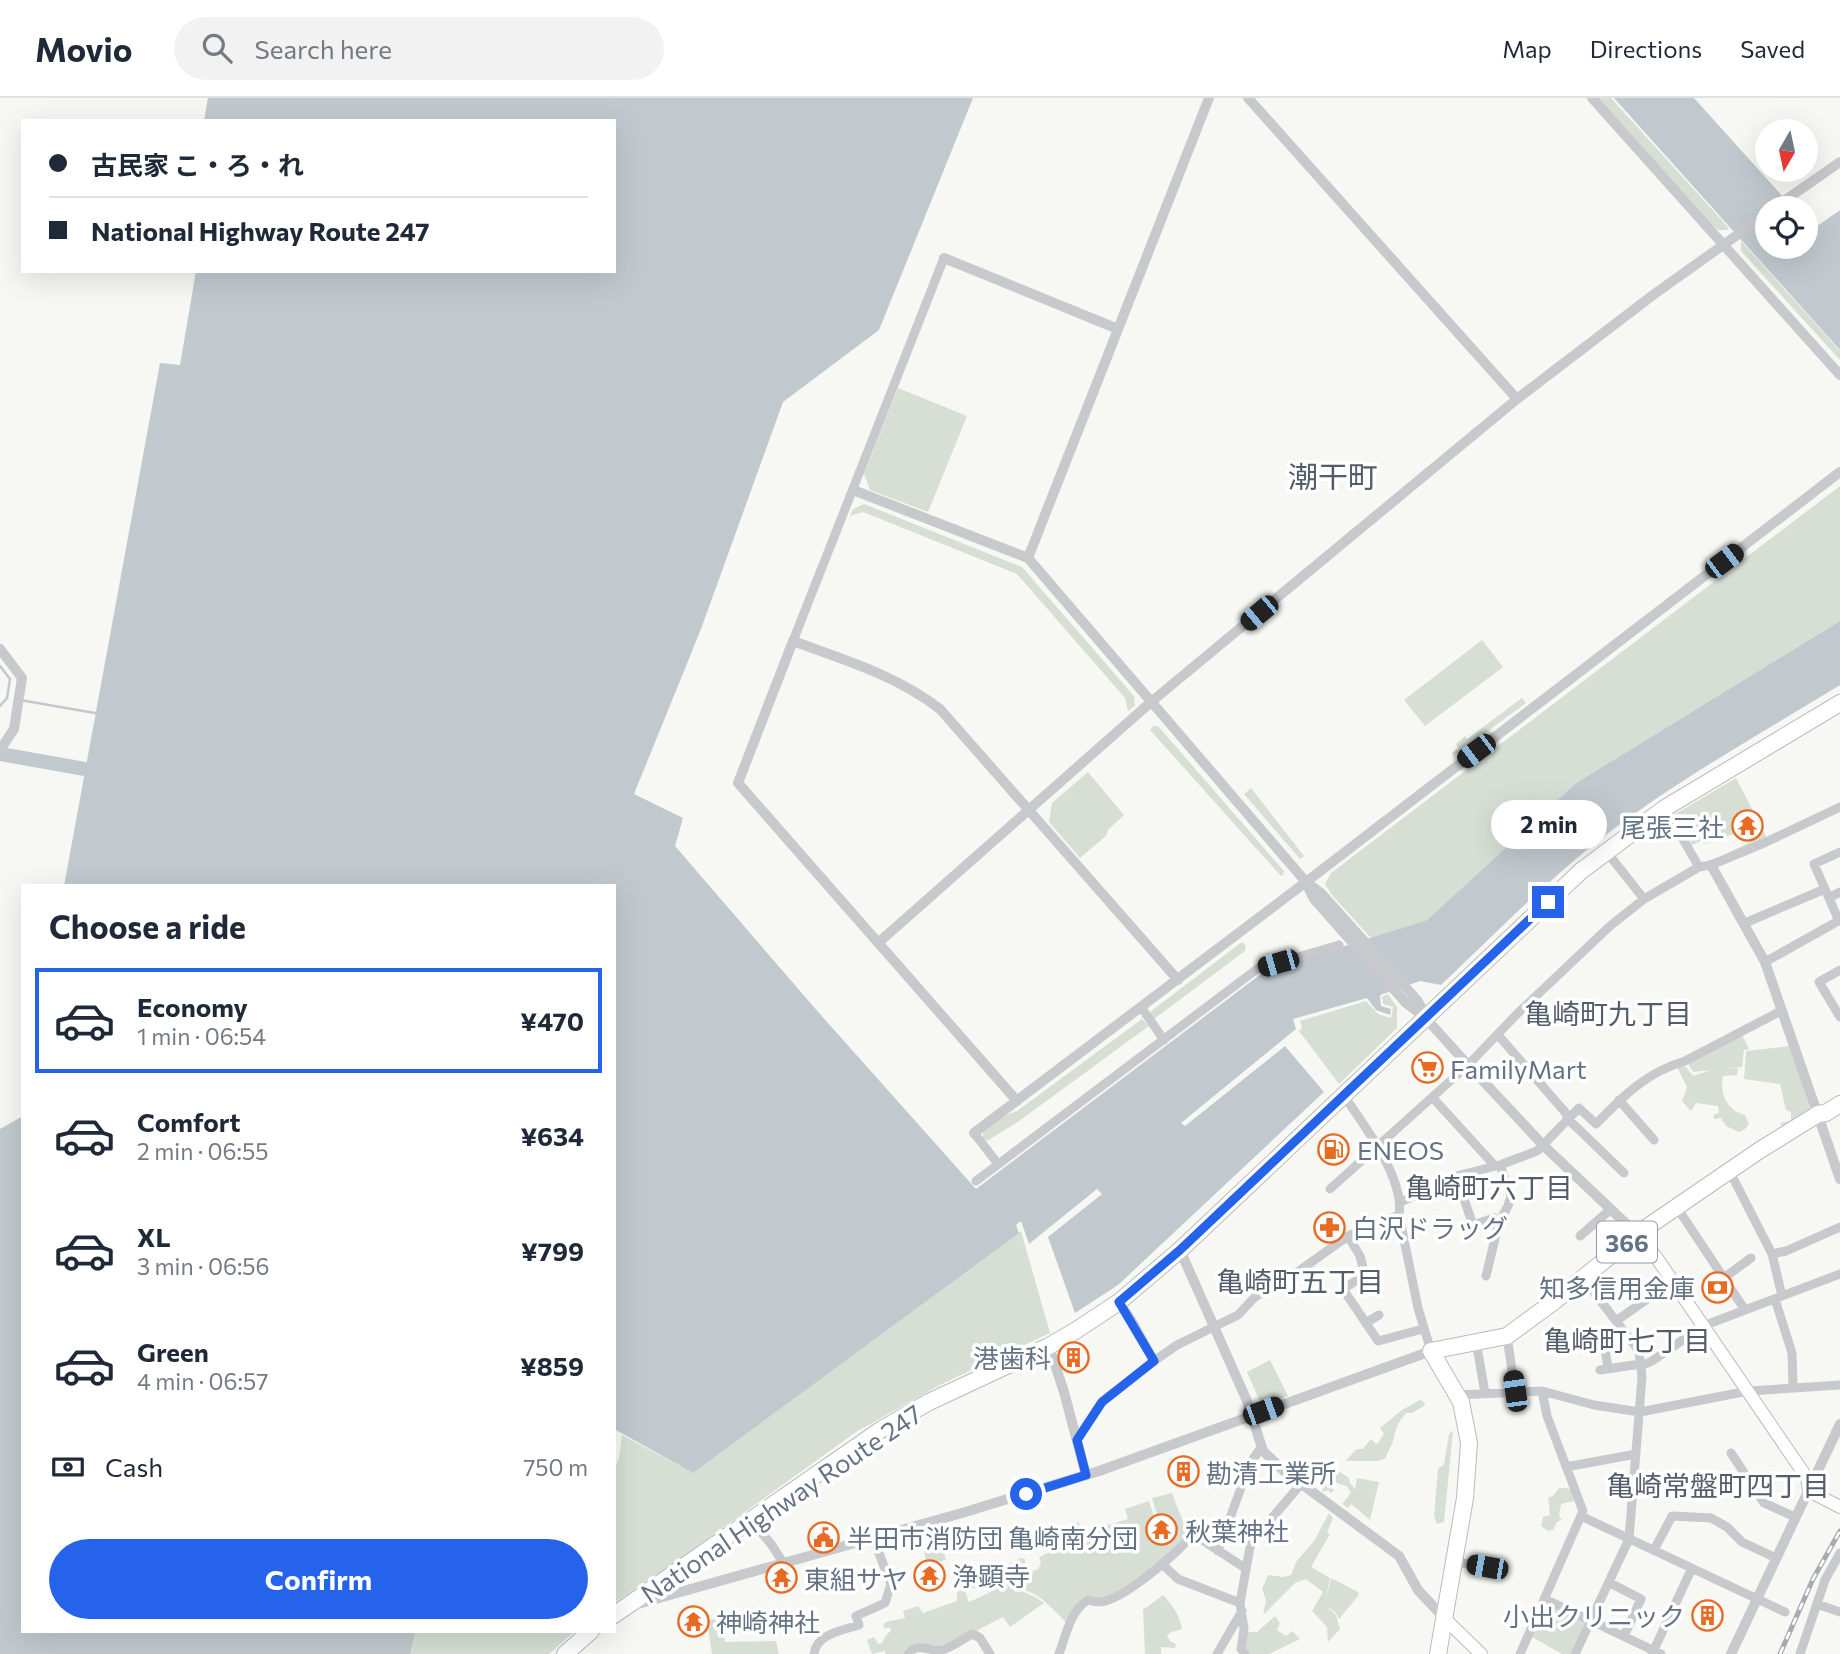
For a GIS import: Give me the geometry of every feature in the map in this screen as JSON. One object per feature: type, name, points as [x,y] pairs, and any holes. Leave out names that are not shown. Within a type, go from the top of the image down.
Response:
[{"type":"highway","name":"National Highway Route 247","points":[[621,1611],[899,1419],[1049,1346],[1119,1302],[1180,1250],[1606,850],[1665,808],[1840,703]]},
{"type":"highway","name":"366","points":[[1431,1351],[1507,1336],[1676,1206],[1818,1114],[1826,1113],[1840,1104]]},
{"type":"highway","points":[[1431,1351],[1458,1395],[1466,1418],[1469,1456],[1455,1562],[1438,1654]]},
{"type":"highway","points":[[565,1654],[589,1633]]},
{"type":"main road","points":[[1637,1234],[1807,1478],[1809,1491],[1840,1507]]},
{"type":"main road","points":[[1444,1618],[1481,1654]]},
{"type":"street","points":[[1028,558],[1209,98]]},
{"type":"street","points":[[1248,98],[1517,399]]},
{"type":"street","points":[[1592,98],[1840,375]]},
{"type":"street","points":[[1791,196],[1840,162]]},
{"type":"street","points":[[878,943],[1151,702],[1517,399],[1755,222]]},
{"type":"street","points":[[1017,1101],[738,783],[944,258],[1118,328]]},
{"type":"street","points":[[998,1164],[974,1133],[1178,980],[1840,471]]},
{"type":"street","points":[[853,490],[1028,558],[1306,882],[1321,893],[1355,938],[1468,1065],[1544,1146],[1637,1234]]},
{"type":"street","points":[[793,641],[888,677],[924,697],[955,724],[1178,980]]},
{"type":"street","points":[[0,649],[22,678],[14,729],[0,750]]},
{"type":"street","points":[[1330,1189],[1433,1098],[1610,926],[1644,899],[1705,866],[1840,807]]},
{"type":"street","points":[[1665,808],[1745,923],[1765,962],[1818,1114],[1837,1159],[1840,1179]]},
{"type":"street","points":[[1606,850],[1644,899]]},
{"type":"street","points":[[1765,962],[1839,920],[1814,864],[1840,852]]},
{"type":"street","points":[[1745,923],[1827,893],[1840,892]]},
{"type":"street","points":[[976,1181],[1258,969],[1339,945]]},
{"type":"street","points":[[1840,970],[1819,982],[1840,1017]]},
{"type":"street","points":[[1141,1007],[1164,1040]]},
{"type":"street","points":[[1401,1202],[1456,1176],[1537,1151],[1579,1108],[1596,1124],[1643,1080],[1781,1011]]},
{"type":"street","points":[[1498,1035],[1565,1112],[1568,1119],[1623,1173]]},
{"type":"street","points":[[621,1611],[1086,1475],[1431,1351],[1423,1329],[1399,1215],[1401,1202],[1344,1096]]},
{"type":"street","points":[[1433,1098],[1498,1165],[1511,1196],[1499,1222],[1486,1276]]},
{"type":"street","points":[[1619,1100],[1654,1140]]},
{"type":"street","points":[[1730,1170],[1772,1254],[1792,1353],[1793,1386]]},
{"type":"street","points":[[1456,1176],[1474,1225],[1494,1218],[1499,1222]]},
{"type":"street","points":[[1676,1206],[1745,1310]]},
{"type":"street","points":[[1580,1236],[1611,1209]]},
{"type":"street","points":[[1077,1440],[1102,1402],[1154,1361],[1177,1345],[1238,1315],[1255,1297],[1299,1271],[1348,1236],[1399,1215]]},
{"type":"street","points":[[1772,1254],[1786,1251],[1840,1227]]},
{"type":"street","points":[[1348,1236],[1360,1256],[1365,1275],[1343,1290],[1378,1341],[1423,1329]]},
{"type":"street","points":[[1180,1250],[1247,1401],[1261,1448],[1301,1484],[1399,1556],[1418,1590],[1444,1618]]},
{"type":"street","points":[[1725,1277],[1751,1258]]},
{"type":"street","points":[[1673,1282],[1619,1325],[1604,1343],[1604,1369],[1652,1362],[1703,1326],[1840,1274]]},
{"type":"street","points":[[1575,1654],[1629,1539],[1642,1364],[1639,1351],[1583,1278]]},
{"type":"street","points":[[1119,1302],[1154,1361]]},
{"type":"street","points":[[1367,1322],[1379,1315]]},
{"type":"street","points":[[1507,1336],[1515,1391]]},
{"type":"street","points":[[1476,1341],[1485,1392]]},
{"type":"street","points":[[1049,1346],[1086,1475]]},
{"type":"street","points":[[1458,1395],[1542,1391],[1594,1405],[1640,1412],[1748,1391],[1840,1385]]},
{"type":"street","points":[[1520,1654],[1583,1517],[1547,1416],[1542,1391]]},
{"type":"street","points":[[1731,1654],[1840,1424]]},
{"type":"street","points":[[1219,1550],[1250,1462],[1261,1448]]},
{"type":"street","points":[[1731,1453],[1765,1503],[1795,1517]]},
{"type":"street","points":[[1566,1467],[1636,1454]]},
{"type":"street","points":[[1635,1477],[1693,1481]]},
{"type":"street","points":[[1245,1654],[1241,1649],[1244,1629],[1241,1607],[1245,1568],[1254,1539],[1301,1484]]},
{"type":"street","points":[[1654,1550],[1672,1516],[1692,1516],[1719,1521],[1742,1542],[1776,1558]]},
{"type":"street","points":[[1583,1517],[1784,1612]]},
{"type":"street","points":[[751,1520],[783,1564]]},
{"type":"street","points":[[1059,1654],[1073,1616],[1083,1603],[1088,1600],[1100,1602],[1118,1596],[1162,1564],[1193,1534],[1245,1568]]},
{"type":"street","points":[[814,1654],[815,1647],[821,1640],[859,1625],[856,1616],[886,1603],[891,1584],[873,1538]]},
{"type":"street","points":[[1800,1654],[1827,1575],[1840,1553]]},
{"type":"street","points":[[1455,1562],[1487,1567]]},
{"type":"street","points":[[1162,1564],[1178,1579],[1241,1607]]},
{"type":"street","points":[[1545,1599],[1655,1653],[1692,1569]]},
{"type":"street","points":[[1609,1583],[1641,1599],[1624,1636]]},
{"type":"street","points":[[1817,1604],[1840,1612]]},
{"type":"street","points":[[1217,1654],[1241,1607]]},
{"type":"street","points":[[908,1654],[913,1648],[920,1647],[940,1650],[974,1634],[980,1638],[990,1654]]},
{"type":"shaded area","points":[[208,98],[973,98],[879,330],[783,402],[701,629],[634,794],[683,818],[675,846],[976,1189],[1265,971],[1427,920],[1576,783],[1840,621],[1840,685],[1627,819],[1558,875],[1441,985],[1420,981],[1380,995],[1381,1006],[1391,1009],[1390,1015],[1376,1010],[1367,998],[1293,1019],[1296,1029],[1181,1123],[1185,1126],[1285,1046],[1324,1092],[1118,1285],[1075,1313],[1048,1237],[1102,1194],[1097,1189],[1029,1244],[1021,1221],[1016,1225],[1019,1233],[693,1473],[616,1430],[616,884],[64,884],[160,363],[180,365],[196,273],[616,273],[616,119],[204,119]]},
{"type":"shaded area","points":[[1597,98],[1611,98],[1729,228],[1727,230],[1718,230],[1707,221]]},
{"type":"shaded area","points":[[1614,98],[1694,98],[1755,166],[1755,182],[1770,182],[1782,196],[1755,196],[1755,255]]},
{"type":"shaded area","points":[[1840,210],[1840,350],[1758,259],[1818,259],[1818,225]]},
{"type":"shaded area","points":[[1741,241],[1840,351],[1840,360],[1741,251]]},
{"type":"shaded area","points":[[898,388],[967,416],[928,512],[870,490],[864,474]]},
{"type":"shaded area","points":[[1840,486],[1840,621],[1576,783],[1427,920],[1371,938],[1331,894],[1325,884],[1331,873]]},
{"type":"shaded area","points":[[864,504],[1022,567],[1134,696],[1135,706],[1128,711],[1125,698],[1017,574],[863,512],[850,516],[853,509]]},
{"type":"shaded area","points":[[1482,640],[1503,667],[1425,726],[1404,700]]},
{"type":"shaded area","points":[[1522,698],[1526,703],[1454,756],[1452,753],[1458,748],[1456,744],[1465,736],[1467,739]]},
{"type":"shaded area","points":[[1153,726],[1158,726],[1284,871],[1283,875],[1281,876],[1150,730]]},
{"type":"shaded area","points":[[1088,772],[1124,815],[1108,830],[1106,836],[1080,858],[1049,822],[1052,803]]},
{"type":"shaded area","points":[[1736,778],[1767,838],[1714,860],[1758,838],[1751,824],[1734,834],[1692,845],[1675,814]]},
{"type":"shaded area","points":[[1251,788],[1304,856],[1300,859],[1244,794]]},
{"type":"shaded area","points":[[1242,942],[1246,946],[1245,951],[1154,1019],[1151,1016],[1150,1012]]},
{"type":"shaded area","points":[[1388,994],[1397,1007],[1397,1028],[1339,1084],[1299,1031],[1302,1028],[1300,1021],[1366,1001],[1378,1014],[1391,1018],[1393,1007],[1383,1004],[1382,997]]},
{"type":"shaded area","points":[[1142,1019],[1149,1026],[1019,1121],[987,1141],[983,1138],[983,1133],[1003,1116],[1017,1111]]},
{"type":"shaded area","points":[[1741,1033],[1749,1049],[1744,1050],[1742,1067],[1693,1072],[1687,1062]]},
{"type":"shaded area","points":[[1790,1046],[1811,1112],[1784,1131],[1780,1123],[1791,1121],[1791,1112],[1786,1110],[1780,1084],[1744,1079],[1746,1051]]},
{"type":"shaded area","points":[[1677,1067],[1686,1067],[1693,1076],[1711,1070],[1738,1068],[1737,1075],[1723,1076],[1722,1089],[1730,1106],[1745,1115],[1749,1124],[1745,1129],[1739,1132],[1726,1126],[1721,1118],[1715,1119],[1715,1114],[1719,1113],[1718,1106],[1696,1103],[1691,1111],[1682,1101],[1687,1087]]},
{"type":"shaded area","points":[[21,1117],[21,1633],[415,1633],[410,1654],[0,1654],[0,1129]]},
{"type":"shaded area","points":[[1021,1231],[1050,1333],[940,1385],[856,1432],[616,1602],[616,1465],[622,1435],[693,1473]]},
{"type":"shaded area","points":[[1270,1360],[1288,1396],[1265,1404],[1260,1402],[1247,1372]]},
{"type":"shaded area","points":[[1420,1400],[1425,1403],[1424,1406],[1412,1413],[1406,1413],[1399,1423],[1386,1458],[1379,1461],[1345,1461],[1357,1449],[1363,1449],[1371,1439],[1378,1443],[1384,1434],[1380,1428],[1402,1410]]},
{"type":"shaded area","points":[[1453,1431],[1444,1522],[1437,1524],[1434,1516],[1438,1469],[1444,1464],[1449,1434]]},
{"type":"shaded area","points":[[1340,1472],[1349,1478],[1355,1489],[1357,1478],[1379,1482],[1370,1520],[1351,1504],[1348,1508],[1342,1504],[1351,1493],[1347,1486],[1335,1481],[1331,1486],[1334,1490],[1331,1493],[1322,1490],[1330,1480],[1335,1480],[1336,1474]]},
{"type":"shaded area","points":[[1559,1488],[1572,1491],[1574,1501],[1561,1504],[1559,1516],[1562,1520],[1557,1522],[1553,1530],[1548,1531],[1541,1526],[1543,1517],[1550,1515],[1548,1498]]},
{"type":"shaded area","points":[[1172,1493],[1187,1536],[1119,1591],[1098,1599],[1087,1597],[1067,1623],[1033,1593],[1010,1583],[1017,1589],[1044,1603],[1010,1627],[1003,1617],[948,1643],[935,1646],[914,1645],[904,1651],[904,1654],[885,1654],[885,1651],[872,1654],[867,1640],[874,1637],[878,1644],[882,1643],[891,1631],[890,1627],[885,1629],[883,1625],[886,1622],[905,1618],[903,1611],[918,1606],[923,1613],[957,1601],[957,1592],[972,1585],[969,1575],[973,1573],[979,1586],[965,1591],[969,1602],[989,1593],[987,1588],[1001,1581],[1008,1564],[1025,1559],[1025,1563],[1010,1573],[1018,1578],[1038,1569],[1041,1563],[1039,1557],[1050,1552],[1045,1541],[1061,1535],[1059,1529],[1078,1522],[1085,1532],[1128,1519],[1125,1509],[1149,1501],[1154,1517],[1148,1522],[1148,1534],[1158,1543],[1168,1542],[1175,1535],[1176,1527],[1171,1517],[1157,1515],[1152,1498]]},
{"type":"shaded area","points":[[1329,1513],[1333,1518],[1327,1532],[1330,1534],[1311,1567],[1330,1578],[1325,1603],[1331,1578],[1359,1595],[1339,1619],[1336,1613],[1324,1604],[1336,1615],[1340,1629],[1328,1642],[1327,1627],[1312,1611],[1323,1592],[1306,1579],[1295,1583],[1263,1615],[1266,1600],[1262,1589],[1268,1575],[1291,1575],[1296,1562],[1314,1541]]},
{"type":"shaded area","points":[[937,1541],[939,1548],[943,1548],[946,1560],[934,1563],[931,1575],[925,1577],[919,1571],[919,1563],[926,1560],[923,1546],[926,1543],[930,1551],[928,1544]]},
{"type":"shaded area","points":[[1163,1595],[1175,1610],[1182,1629],[1167,1636],[1176,1644],[1175,1648],[1161,1647],[1161,1654],[1145,1654],[1143,1610]]},
{"type":"shaded area","points":[[1548,1604],[1585,1622],[1570,1654],[1562,1654],[1532,1637]]},
{"type":"shaded area","points":[[1275,1616],[1280,1623],[1277,1630],[1286,1636],[1292,1631],[1300,1639],[1269,1654],[1248,1654],[1245,1647],[1246,1632],[1257,1632]]},
{"type":"shaded area","points":[[721,1618],[725,1642],[776,1641],[779,1654],[712,1654],[707,1620]]},
{"type":"shaded area","points":[[415,1633],[573,1633],[549,1654],[410,1654]]},
{"type":"waterway","points":[[0,666],[10,679],[7,698],[0,706]]},
{"type":"waterway","points":[[20,700],[95,713]]},
{"type":"waterway","points":[[0,754],[85,769]]},
{"type":"railway","points":[[1780,1654],[1813,1579],[1840,1531]]},
{"type":"place","name":"尾張三社","points":[[1747,826]]},
{"type":"place","name":"FamilyMart","points":[[1427,1068]]},
{"type":"place","name":"ENEOS","points":[[1334,1149]]},
{"type":"place","name":"白沢ドラッグ","points":[[1329,1227]]},
{"type":"place","name":"知多信用金庫","points":[[1718,1287]]},
{"type":"place","name":"港歯科","points":[[1074,1357]]},
{"type":"place","name":"勘清工業所","points":[[1183,1472]]},
{"type":"place","name":"秋葉神社","points":[[1162,1530]]},
{"type":"place","name":"半田市消防団 亀崎南分団","points":[[824,1537]]},
{"type":"place","name":"浄顕寺","points":[[929,1575]]},
{"type":"place","name":"東組サヤ","points":[[781,1578]]},
{"type":"place","name":"小出クリニック","points":[[1708,1615]]},
{"type":"place","name":"神崎神社","points":[[693,1621]]},
{"type":"district","name":"潮干町","points":[[1333,475]]},
{"type":"district","name":"亀崎町九丁目","points":[[1608,1013]]},
{"type":"district","name":"亀崎町六丁目","points":[[1489,1187]]},
{"type":"district","name":"亀崎町五丁目","points":[[1300,1281]]},
{"type":"district","name":"亀崎町七丁目","points":[[1627,1340]]},
{"type":"district","name":"亀崎常盤町四丁目","points":[[1718,1485]]},
{"type":"route","points":[[1026,1494],[1086,1475],[1077,1440],[1102,1402],[1154,1361],[1119,1302],[1180,1250],[1548,902]]}]
